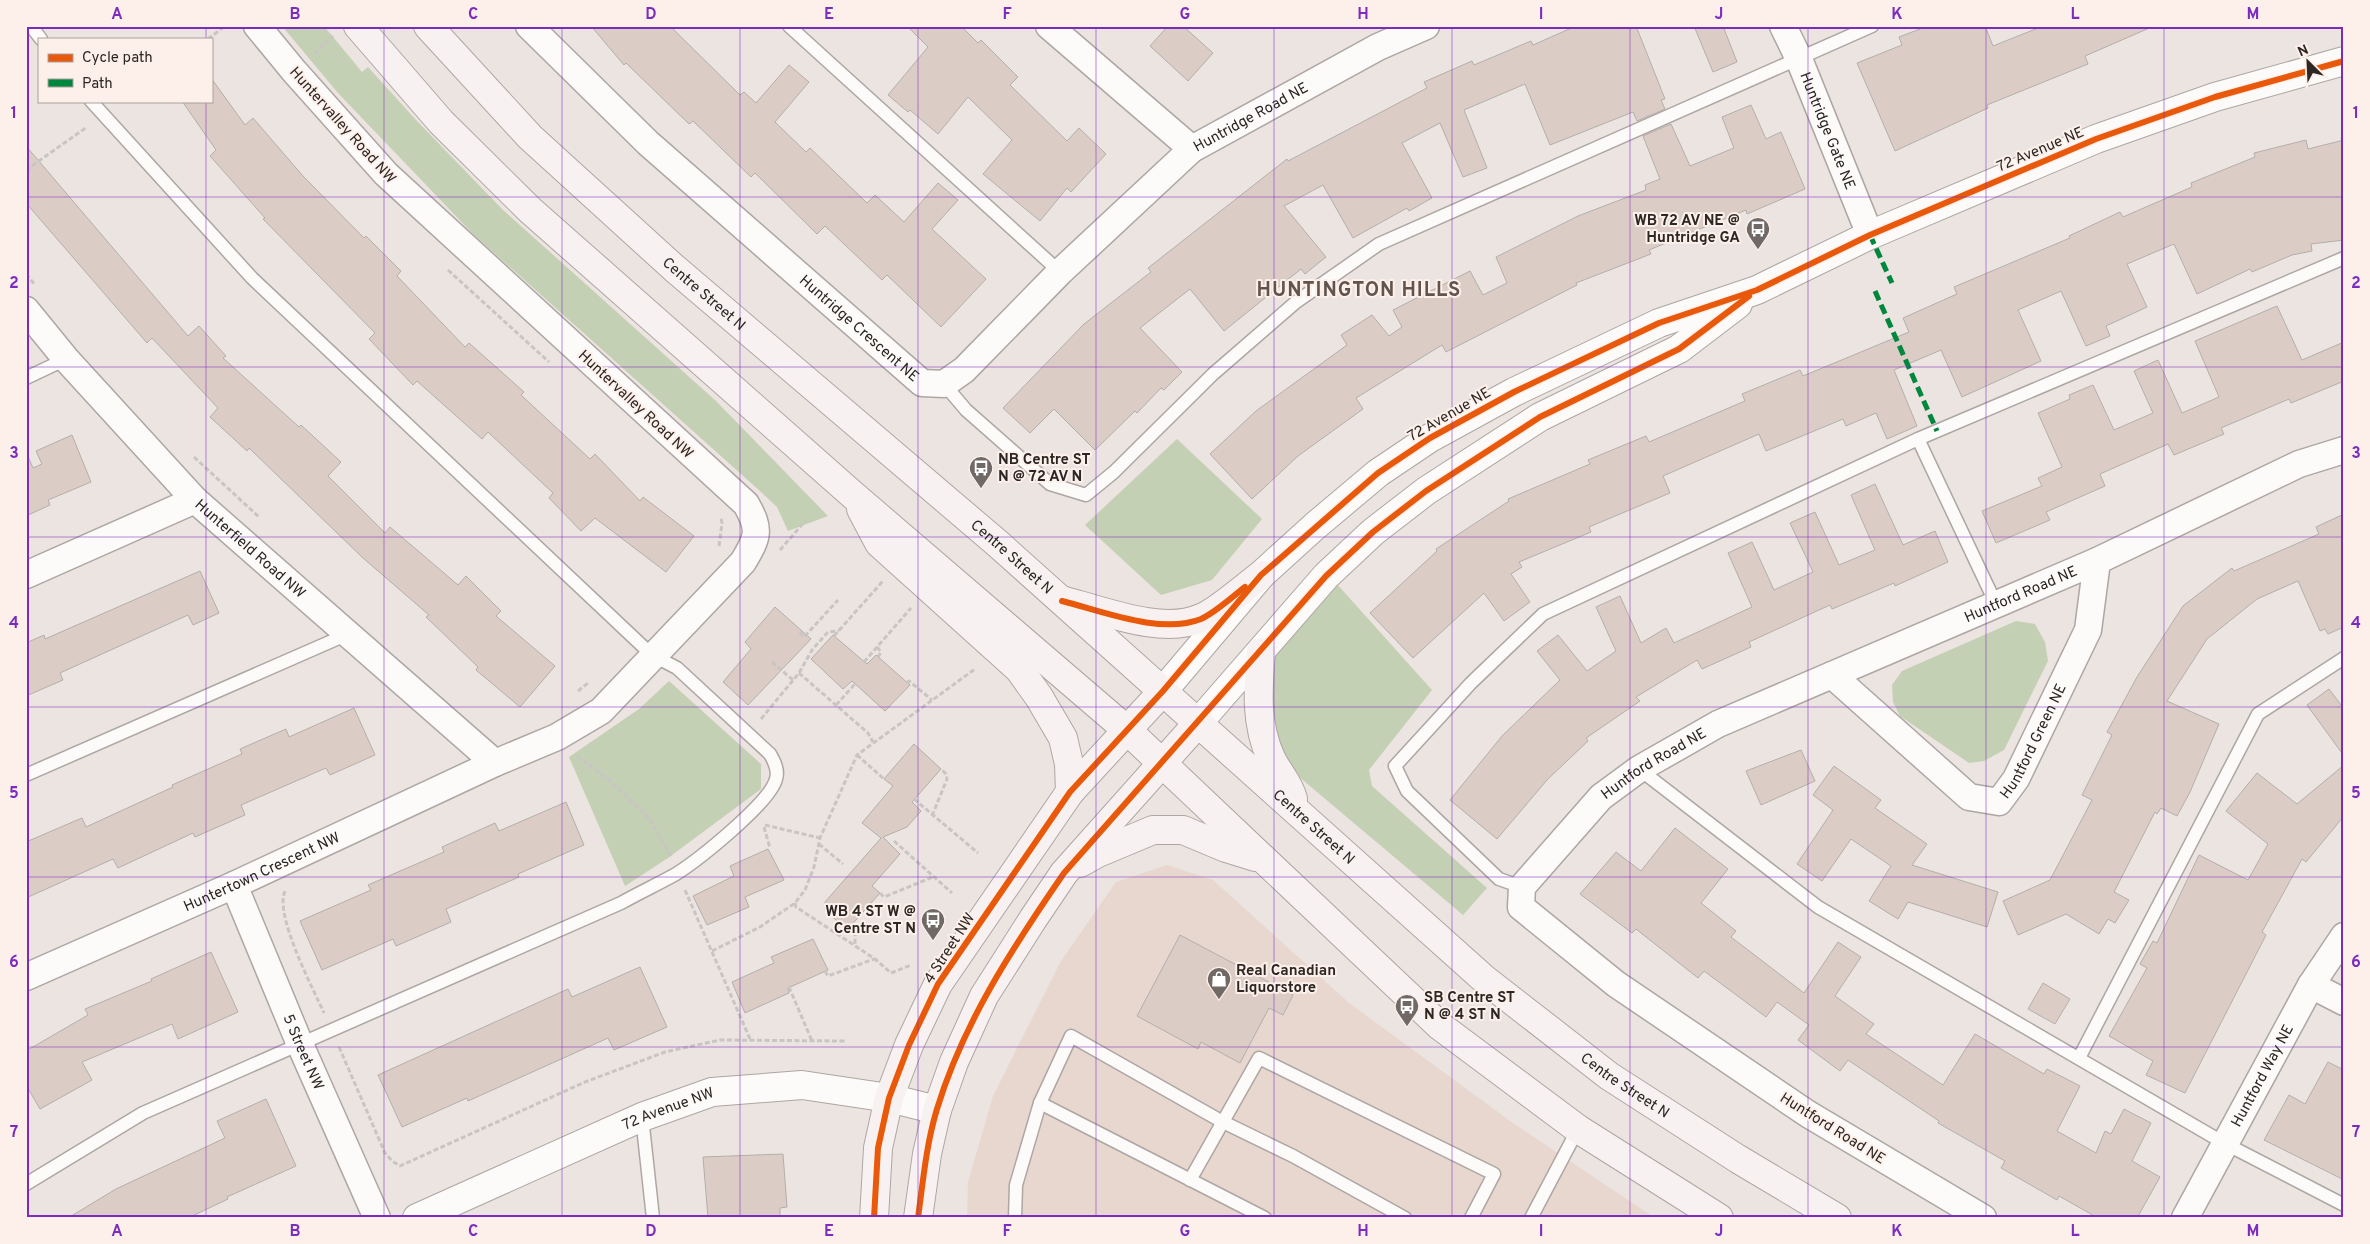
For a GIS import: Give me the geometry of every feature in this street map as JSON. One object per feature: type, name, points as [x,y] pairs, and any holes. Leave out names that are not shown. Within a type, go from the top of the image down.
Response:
[{"type":"main road","points":[[358,26],[441,122],[530,210],[853,495],[1128,731],[1261,859],[1440,1026],[1578,1129],[1719,1218]]},
{"type":"main road","name":"Centre Street N","points":[[428,26],[530,137],[674,268],[1062,600],[1483,978],[1609,1076],[1738,1159],[1837,1218]]},
{"type":"main road","points":[[853,495],[879,543],[996,646],[1019,669],[1040,697],[1063,738],[1069,764],[1070,792]]},
{"type":"main road","points":[[1062,600],[1156,624],[1176,624],[1202,618],[1261,575]]},
{"type":"main road","points":[[1261,652],[1258,716],[1271,760],[1290,787],[1296,810]]},
{"type":"main road","name":"72 Avenue NE","points":[[1128,731],[1163,691]]},
{"type":"main road","name":"72 Avenue NE","points":[[1162,762],[1198,722]]},
{"type":"main road","name":"4 Street NW","points":[[874,1218],[878,1148],[889,1098],[909,1045],[938,984],[1070,792],[1128,731]]},
{"type":"main road","points":[[918,1218],[926,1154],[937,1110],[954,1062],[984,996],[1064,873],[1162,762]]},
{"type":"main road","points":[[1064,873],[1098,853],[1153,830],[1183,830],[1226,848],[1261,859]]},
{"type":"street","name":"Huntervalley Road NW","points":[[257,26],[294,71],[386,174],[746,504],[755,520],[757,531],[753,544],[742,562],[601,711],[557,737],[495,763]]},
{"type":"street","name":"Huntridge Crescent NE","points":[[529,26],[648,143],[922,383],[944,384]]},
{"type":"street","name":"Huntridge Road NE","points":[[1055,28],[1192,149],[1378,47],[1426,26]]},
{"type":"street","name":"Huntridge Gate NE","points":[[1783,26],[1799,59],[1870,235]]},
{"type":"street","name":"72 Avenue NE","points":[[1163,691],[1261,575],[1378,473],[1430,438],[1514,392],[1659,323],[1757,290],[1870,235],[2096,139],[2216,97],[2344,62]]},
{"type":"street","points":[[944,384],[964,370],[1060,272],[1192,149]]},
{"type":"street","name":"72 Avenue NE","points":[[1198,722],[1326,576],[1373,532],[1426,491],[1540,417],[1679,349],[1757,290]]},
{"type":"street","name":"Hunterfield Road NW","points":[[26,310],[66,359],[195,500],[495,763]]},
{"type":"street","name":"Huntford Road NE","points":[[1982,1218],[1808,1114],[1616,984],[1522,908],[1522,887],[1602,796],[1638,769],[1718,724],[2097,561],[2300,464],[2344,450]]},
{"type":"street","points":[[26,576],[195,500]]},
{"type":"street","name":"Huntford Green NE","points":[[1832,675],[1969,797],[1998,802],[2016,779],[2088,630],[2097,561]]},
{"type":"street","name":"Huntertown Crescent NW","points":[[26,977],[234,885],[495,763]]},
{"type":"street","name":"5 Street NW","points":[[234,885],[299,1042],[377,1218]]},
{"type":"street","name":"Huntford Way NE","points":[[2186,1218],[2224,1143],[2311,984],[2344,936]]},
{"type":"street","points":[[2311,984],[2344,1002]]},
{"type":"street","name":"72 Avenue NW","points":[[417,1218],[642,1117],[712,1092],[802,1085],[889,1098],[937,1110]]},
{"type":"lane","points":[[31,26],[40,38]]},
{"type":"lane","points":[[789,26],[1060,272]]},
{"type":"lane","points":[[944,384],[966,410],[1050,484],[1086,495],[1114,472],[1213,374],[1296,302],[1379,244],[1872,26]]},
{"type":"lane","points":[[26,1184],[143,1113],[299,1042],[621,903],[677,873],[746,816],[766,797],[777,779],[776,765],[770,754],[676,668],[652,655],[252,278],[91,102]]},
{"type":"lane","points":[[1522,887],[1500,879],[1407,791],[1395,766],[1471,683],[1543,614],[1918,439],[2344,258]]},
{"type":"lane","points":[[26,378],[66,359]]},
{"type":"lane","points":[[1918,439],[1996,604]]},
{"type":"lane","points":[[26,775],[348,634]]},
{"type":"lane","points":[[2079,1058],[2258,714],[2344,658]]},
{"type":"lane","points":[[1638,769],[1818,907],[2224,1143],[2344,1205]]},
{"type":"lane","points":[[1015,1218],[1016,1186],[1040,1103],[1070,1036],[1221,1121],[1293,1156],[1406,1218]]},
{"type":"lane","points":[[1190,1180],[1221,1121],[1259,1058],[1494,1174],[1472,1218]]},
{"type":"lane","points":[[1040,1103],[1264,1218]]},
{"type":"lane","points":[[642,1117],[654,1218]]},
{"type":"lane","points":[[1531,1218],[1578,1129]]},
{"type":"path","points":[[209,38],[225,26]]},
{"type":"path","points":[[26,170],[102,116]]},
{"type":"path","points":[[774,557],[806,520]]},
{"type":"path","points":[[834,636],[885,578]]},
{"type":"path","points":[[800,632],[804,637],[838,600]]},
{"type":"path","points":[[864,662],[915,604]]},
{"type":"path","points":[[749,734],[799,673],[812,650],[828,632],[839,631]]},
{"type":"path","points":[[877,647],[881,652],[878,657]]},
{"type":"path","points":[[772,662],[793,680]]},
{"type":"path","points":[[712,951],[760,927],[794,903],[805,890],[814,867],[820,838],[857,755],[975,669]]},
{"type":"path","points":[[799,673],[868,733],[873,742]]},
{"type":"path","points":[[907,683],[909,681],[932,700]]},
{"type":"path","points":[[836,705],[855,684]]},
{"type":"path","points":[[573,751],[608,779],[649,818],[671,856],[677,873]]},
{"type":"path","points":[[857,755],[884,780]]},
{"type":"path","points":[[932,816],[947,779],[946,774],[941,769]]},
{"type":"path","points":[[914,799],[978,853]]},
{"type":"path","points":[[754,826],[763,825],[820,838]]},
{"type":"path","points":[[763,825],[770,848]]},
{"type":"path","points":[[894,841],[952,893]]},
{"type":"path","points":[[819,844],[843,864]]},
{"type":"path","points":[[880,893],[884,896],[933,877]]},
{"type":"path","points":[[289,887],[284,893],[282,908],[287,927],[386,1153],[392,1161],[400,1166],[620,1068],[696,1045],[720,1040],[750,1039],[845,1041]]},
{"type":"path","points":[[684,888],[750,1039]]},
{"type":"path","points":[[794,903],[796,907],[875,959],[891,973],[911,965]]},
{"type":"path","points":[[851,925],[855,931],[855,946]]},
{"type":"path","points":[[825,971],[828,976],[875,959]]},
{"type":"path","points":[[789,987],[812,1041]]},
{"type":"shaded area","points":[[1167,865],[1213,880],[1349,1003],[1513,1123],[1655,1218],[967,1218],[968,1182],[993,1096],[1061,961],[1116,882]]},
{"type":"green space","points":[[282,26],[324,26],[362,72],[368,67],[502,209],[716,401],[828,516],[788,531],[777,507],[473,234],[338,93]]},
{"type":"green space","points":[[1177,439],[1262,519],[1212,580],[1161,595],[1085,525]]},
{"type":"green space","points":[[1336,583],[1432,690],[1369,770],[1372,786],[1487,888],[1463,915],[1298,776],[1280,752],[1265,688],[1275,656],[1290,629]]},
{"type":"green space","points":[[2016,621],[2035,624],[2045,642],[2048,661],[2004,750],[1984,761],[1969,763],[1900,716],[1893,702],[1892,685],[1902,671]]},
{"type":"green space","points":[[669,681],[761,764],[761,789],[668,858],[625,886],[569,757],[639,709]]},
{"type":"building","points":[[591,26],[670,26],[740,95],[744,92],[756,103],[789,65],[809,82],[775,122],[806,152],[810,148],[867,203],[875,195],[904,222],[938,183],[958,200],[932,229],[986,279],[941,327],[887,275],[882,280],[825,226],[817,234],[755,173],[751,177],[693,121],[689,124],[626,63],[624,65]]},
{"type":"building","points":[[907,26],[961,26],[978,43],[981,40],[1018,77],[1010,85],[1067,141],[1079,128],[1106,154],[1071,192],[1067,188],[1040,221],[983,174],[1012,140],[968,97],[938,134],[910,110],[908,112],[888,95],[928,47]]},
{"type":"building","points":[[1168,26],[1183,26],[1213,53],[1188,81],[1150,46]]},
{"type":"building","points":[[1576,26],[1636,26],[1665,99],[1661,100],[1665,109],[1637,121],[1633,112],[1550,145],[1525,84],[1464,110],[1487,168],[1463,177],[1440,123],[1402,143],[1432,198],[1409,211],[1407,208],[1353,238],[1323,185],[1284,206],[1326,257],[1305,274],[1301,269],[1224,331],[1190,289],[1140,328],[1182,372],[1164,390],[1161,388],[1137,413],[1135,411],[1095,450],[1054,409],[1030,433],[1003,408],[1084,324],[1151,272],[1148,268],[1287,159],[1288,161],[1427,88],[1424,82],[1472,61],[1474,65],[1531,41],[1533,45]]},
{"type":"building","points":[[1694,26],[1723,26],[1737,62],[1713,72]]},
{"type":"building","points":[[1928,26],[1985,26],[1993,46],[2043,26],[2154,26],[2085,56],[2088,64],[1987,105],[1988,108],[1895,151],[1857,63],[1902,45],[1899,37]]},
{"type":"building","points":[[212,79],[245,125],[253,118],[303,176],[364,238],[366,236],[401,271],[397,276],[465,347],[469,343],[524,392],[521,395],[590,459],[595,454],[640,501],[643,497],[694,536],[666,572],[595,518],[581,531],[549,498],[553,493],[488,432],[482,439],[417,381],[413,385],[369,339],[375,333],[263,219],[265,218],[210,156],[216,150],[183,102],[212,102]]},
{"type":"building","points":[[1751,105],[1766,139],[1781,132],[1805,189],[1747,214],[1746,210],[1649,250],[1651,254],[1576,283],[1577,285],[1446,352],[1442,345],[1356,398],[1363,409],[1298,456],[1252,499],[1210,454],[1256,411],[1347,345],[1341,335],[1372,315],[1389,336],[1402,327],[1393,310],[1470,271],[1483,295],[1507,283],[1496,257],[1578,216],[1646,190],[1645,185],[1660,179],[1643,136],[1671,124],[1690,166],[1734,148],[1722,117]]},
{"type":"building","points":[[2306,140],[2308,149],[2344,140],[2344,240],[2311,244],[2312,251],[2292,255],[2252,272],[2250,269],[2197,294],[2174,244],[2127,264],[2147,307],[2106,326],[2110,336],[2086,346],[2061,291],[2018,310],[2041,361],[1962,397],[1941,350],[1894,370],[1917,426],[1887,439],[1876,413],[1846,426],[1843,419],[1766,451],[1759,434],[1663,476],[1670,493],[1589,527],[1591,532],[1519,562],[1522,567],[1511,574],[1530,602],[1504,621],[1484,593],[1413,658],[1370,613],[1437,551],[1436,549],[1509,501],[1508,499],[1590,464],[1588,460],[1646,436],[1649,442],[1745,401],[1742,394],[1800,370],[1803,376],[1909,332],[1903,318],[1957,294],[1954,287],[2070,238],[2069,236],[2120,212],[2123,217],[2192,187],[2191,183],[2255,157],[2254,153]]},
{"type":"building","points":[[26,146],[188,336],[199,326],[226,356],[223,358],[299,427],[301,425],[341,462],[328,476],[385,533],[390,527],[458,585],[466,576],[501,611],[496,616],[555,666],[520,707],[476,670],[478,667],[426,617],[429,615],[363,558],[249,448],[247,451],[210,417],[218,408],[152,338],[147,343],[26,203]]},
{"type":"building","points":[[2277,306],[2302,360],[2344,342],[2344,381],[2291,403],[2289,399],[2221,428],[2224,434],[2174,455],[2168,444],[2100,474],[2105,486],[2046,512],[2050,520],[1996,543],[1982,511],[2042,486],[2038,478],[2062,467],[2038,413],[2070,399],[2069,395],[2093,385],[2114,430],[2153,413],[2134,371],[2158,360],[2182,413],[2219,397],[2195,341]]},
{"type":"building","points":[[72,435],[91,482],[48,500],[50,505],[26,516],[26,452],[33,468],[42,464],[36,451]]},
{"type":"building","points":[[1875,484],[1903,545],[1935,531],[1948,562],[1895,586],[1894,583],[1832,609],[1830,605],[1749,642],[1751,647],[1702,669],[1697,660],[1636,697],[1640,701],[1586,738],[1588,741],[1547,780],[1497,839],[1450,800],[1502,736],[1560,680],[1537,651],[1558,635],[1587,671],[1616,651],[1596,607],[1620,596],[1641,643],[1666,628],[1674,643],[1752,607],[1728,553],[1752,542],[1774,590],[1813,572],[1790,523],[1815,512],[1839,565],[1875,550],[1851,495]]},
{"type":"building","points":[[2344,514],[2344,627],[2328,634],[2325,629],[2320,631],[2298,581],[2257,599],[2207,639],[2167,701],[2219,724],[2190,792],[2177,816],[2161,808],[2157,814],[2155,812],[2114,892],[2129,900],[2115,923],[2108,919],[2099,934],[2066,914],[2018,935],[2003,901],[2050,880],[2092,800],[2082,795],[2112,735],[2107,732],[2137,677],[2183,606],[2232,568],[2234,571],[2319,534],[2316,527]]},
{"type":"building","points":[[200,571],[219,613],[193,625],[188,615],[60,673],[63,680],[26,696],[26,643],[44,635],[45,639]]},
{"type":"building","points":[[775,607],[811,639],[748,705],[723,682],[751,649],[745,642]]},
{"type":"building","points":[[833,635],[867,664],[876,655],[910,685],[885,711],[852,681],[843,689],[811,659]]},
{"type":"building","points":[[2329,689],[2344,709],[2344,756],[2307,705]]},
{"type":"building","points":[[354,708],[375,755],[330,775],[326,768],[241,805],[245,815],[195,837],[193,833],[118,868],[113,859],[26,898],[26,842],[82,818],[86,827],[173,787],[172,785],[242,754],[240,749],[286,729],[289,737]]},
{"type":"building","points":[[914,744],[941,769],[912,802],[921,811],[907,827],[883,837],[900,854],[872,886],[880,893],[847,930],[825,910],[825,902],[881,838],[862,823],[893,786],[884,779]]},
{"type":"building","points":[[1801,750],[1815,781],[1761,805],[1746,771]]},
{"type":"building","points":[[2344,765],[2344,816],[2306,862],[2302,859],[2262,932],[2266,935],[2185,1093],[2146,1075],[2153,1061],[2109,1036],[2147,968],[2140,964],[2153,941],[2157,943],[2199,855],[2248,880],[2268,844],[2226,811],[2257,773],[2297,804]]},
{"type":"building","points":[[1834,766],[1881,800],[1875,808],[1927,844],[1912,865],[1998,892],[1987,927],[1908,902],[1898,919],[1869,901],[1891,866],[1851,839],[1822,881],[1797,864],[1833,810],[1813,795]]},
{"type":"building","points":[[566,802],[584,845],[518,874],[519,877],[446,909],[451,922],[396,946],[393,939],[322,970],[300,921],[371,890],[368,885],[444,852],[442,847],[495,823],[499,831]]},
{"type":"building","points":[[1675,828],[1728,869],[1701,903],[1736,931],[1731,937],[1804,993],[1838,942],[1861,957],[1835,996],[1874,1024],[1866,1034],[1943,1085],[1975,1034],[2044,1074],[2047,1069],[2080,1086],[2057,1131],[2096,1153],[2105,1131],[2111,1134],[2124,1109],[2151,1123],[2132,1161],[2160,1177],[2137,1218],[2098,1218],[2059,1196],[2057,1200],[2001,1168],[2005,1161],[1938,1123],[1939,1121],[1848,1060],[1840,1071],[1798,1040],[1809,1025],[1777,1002],[1766,1017],[1704,971],[1698,978],[1636,929],[1632,933],[1580,894],[1616,852],[1641,871]]},
{"type":"building","points":[[768,849],[784,880],[745,897],[749,907],[707,925],[693,896],[734,876],[730,866]]},
{"type":"building","name":"Real Canadian Liquorstore","points":[[1180,935],[1293,995],[1283,1015],[1269,1008],[1240,1063],[1201,1042],[1198,1049],[1137,1016]]},
{"type":"building","points":[[813,939],[828,970],[788,988],[789,993],[745,1013],[732,982],[774,963],[771,957]]},
{"type":"building","points":[[211,952],[238,1012],[178,1039],[172,1024],[82,1062],[92,1080],[40,1109],[26,1085],[26,1051],[88,1015],[85,1009],[152,981],[151,979]]},
{"type":"building","points":[[640,967],[667,1027],[614,1050],[608,1038],[468,1101],[467,1098],[402,1127],[378,1075],[568,989],[572,997]]},
{"type":"building","points":[[2043,983],[2070,999],[2055,1024],[2028,1009]]},
{"type":"building","points":[[2328,1062],[2344,1070],[2344,1180],[2264,1140],[2289,1095],[2305,1104]]},
{"type":"building","points":[[266,1099],[296,1166],[227,1197],[228,1199],[188,1218],[68,1218],[116,1189],[225,1138],[217,1121]]},
{"type":"building","points":[[783,1154],[787,1207],[780,1208],[780,1218],[708,1218],[703,1157]]},
{"type":"marked path","points":[[1870,235],[1892,283]]},
{"type":"marked path","points":[[1875,291],[1937,431]]},
{"type":"cycle path","points":[[874,1218],[878,1148],[889,1098],[909,1045],[938,984],[1070,792],[1163,691],[1261,575],[1378,473],[1430,438],[1514,392],[1659,323],[1757,290],[1870,235],[2096,139],[2215,97],[2344,61]]},
{"type":"cycle path","points":[[918,1218],[930,1136],[948,1077],[975,1016],[1026,929],[1064,873],[1326,576],[1373,532],[1426,491],[1540,417],[1679,349],[1749,296]]},
{"type":"cycle path","points":[[1062,601],[1132,620],[1150,623],[1185,623],[1207,616],[1245,587]]},
{"type":"place","name":"WB 72 AV NE @ Huntridge GA","points":[[1758,250]]},
{"type":"place","name":"NB Centre ST N @ 72 AV N","points":[[981,489]]},
{"type":"place","name":"WB 4 ST W @ Centre ST N","points":[[933,941]]},
{"type":"place","name":"Real Canadian Liquorstore","points":[[1219,1000]]},
{"type":"place","name":"SB Centre ST N @ 4 ST N","points":[[1407,1027]]},
{"type":"district","name":"HUNTINGTON HILLS","points":[[1359,289]]}]
